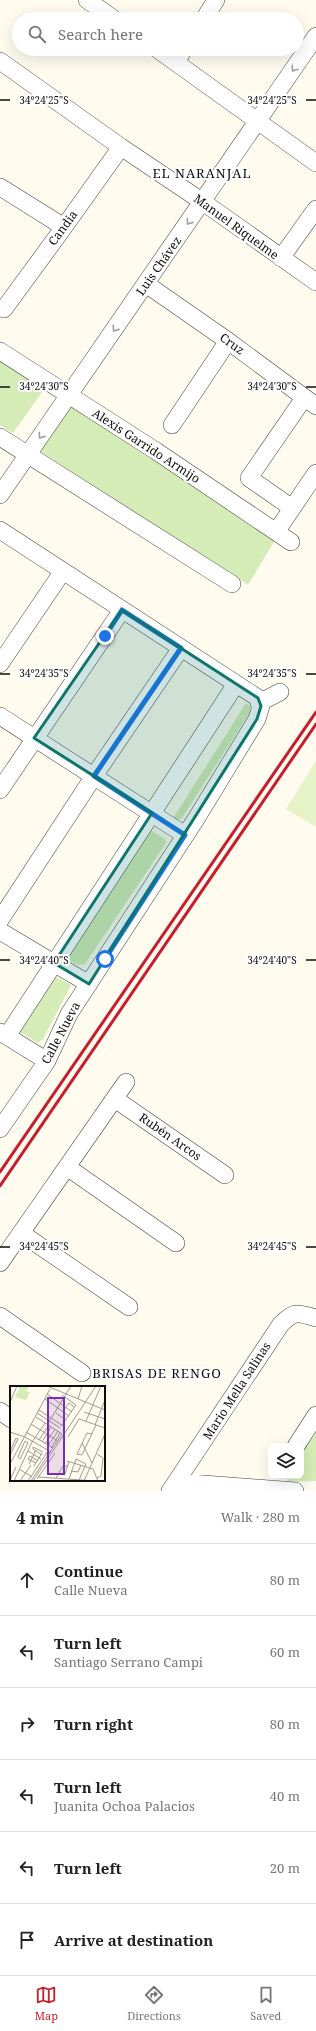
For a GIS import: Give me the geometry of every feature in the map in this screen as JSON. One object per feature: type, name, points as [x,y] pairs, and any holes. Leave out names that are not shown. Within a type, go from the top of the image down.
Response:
[{"type":"street","points":[[208,12],[216,0]]},
{"type":"street","points":[[94,2],[106,12]]},
{"type":"street","name":"Luis Chávez","points":[[304,54],[316,36]]},
{"type":"street","points":[[180,56],[259,121],[316,163]]},
{"type":"street","name":"Luis Chávez","points":[[0,495],[303,56]]},
{"type":"street","name":"Manuel Riquelme","points":[[0,61],[120,147],[203,202],[316,282]]},
{"type":"street","name":"Candia","points":[[4,309],[64,228],[120,147]]},
{"type":"street","points":[[0,187],[64,228]]},
{"type":"street","points":[[281,258],[316,209]]},
{"type":"street","name":"Cruz","points":[[146,284],[228,341],[310,402]]},
{"type":"street","points":[[172,425],[228,341]]},
{"type":"street","name":"Alexis Garrido Armijo","points":[[0,351],[156,451],[291,542]]},
{"type":"street","points":[[292,508],[249,478],[310,402]]},
{"type":"street","points":[[0,437],[232,584]]},
{"type":"street","points":[[276,532],[316,473]]},
{"type":"street","points":[[2,536],[62,571],[236,684],[258,700],[280,692]]},
{"type":"street","points":[[0,664],[62,571]]},
{"type":"street","points":[[0,790],[122,610]]},
{"type":"street","points":[[0,920],[94,776],[181,648]]},
{"type":"street","points":[[48,1061],[2,1033],[54,963],[236,684]]},
{"type":"street","name":"Calle Nueva","points":[[0,1129],[48,1061],[69,1014],[185,835],[257,719],[261,706],[258,700]]},
{"type":"street","points":[[0,716],[185,835]]},
{"type":"street","points":[[0,931],[89,984]]},
{"type":"street","points":[[0,1263],[126,1082]]},
{"type":"street","name":"Rubén Arcos","points":[[115,1099],[225,1175]]},
{"type":"street","points":[[67,1167],[176,1243]]},
{"type":"street","points":[[21,1233],[129,1307]]},
{"type":"street","name":"Mario Mella Salinas","points":[[174,1486],[281,1324],[292,1314],[316,1318]]},
{"type":"street","points":[[0,1316],[82,1373]]},
{"type":"street","points":[[0,1411],[10,1418]]},
{"type":"street","points":[[298,1443],[316,1415]]},
{"type":"street","points":[[174,1486],[272,1483],[295,1491]]},
{"type":"highlighted area","points":[[122,610],[258,698],[261,706],[257,719],[89,984],[54,963],[152,813],[34,738]]},
{"type":"green space","points":[[0,355],[47,385],[13,433],[0,425]]},
{"type":"green space","points":[[57,397],[275,540],[248,585],[26,442]]},
{"type":"green space","points":[[246,703],[250,706],[250,712],[182,818],[176,821],[172,820]]},
{"type":"green space","points":[[316,761],[316,827],[286,809]]},
{"type":"green space","points":[[150,830],[165,839],[166,843],[85,964],[79,965],[65,959]]},
{"type":"green space","points":[[52,975],[71,985],[43,1039],[38,1043],[20,1032]]},
{"type":"green space","points":[[316,1423],[316,1481],[288,1482],[287,1479],[304,1479],[304,1443]]},
{"type":"railway","points":[[0,1172],[316,712]]},
{"type":"railway","points":[[0,1186],[316,724]]},
{"type":"district","name":"EL NARANJAL","points":[[202,173]]},
{"type":"district","name":"BRISAS DE RENGO","points":[[157,1373]]},
{"type":"route","points":[[105,636],[122,610],[181,648],[94,776],[185,835],[105,959]]}]
